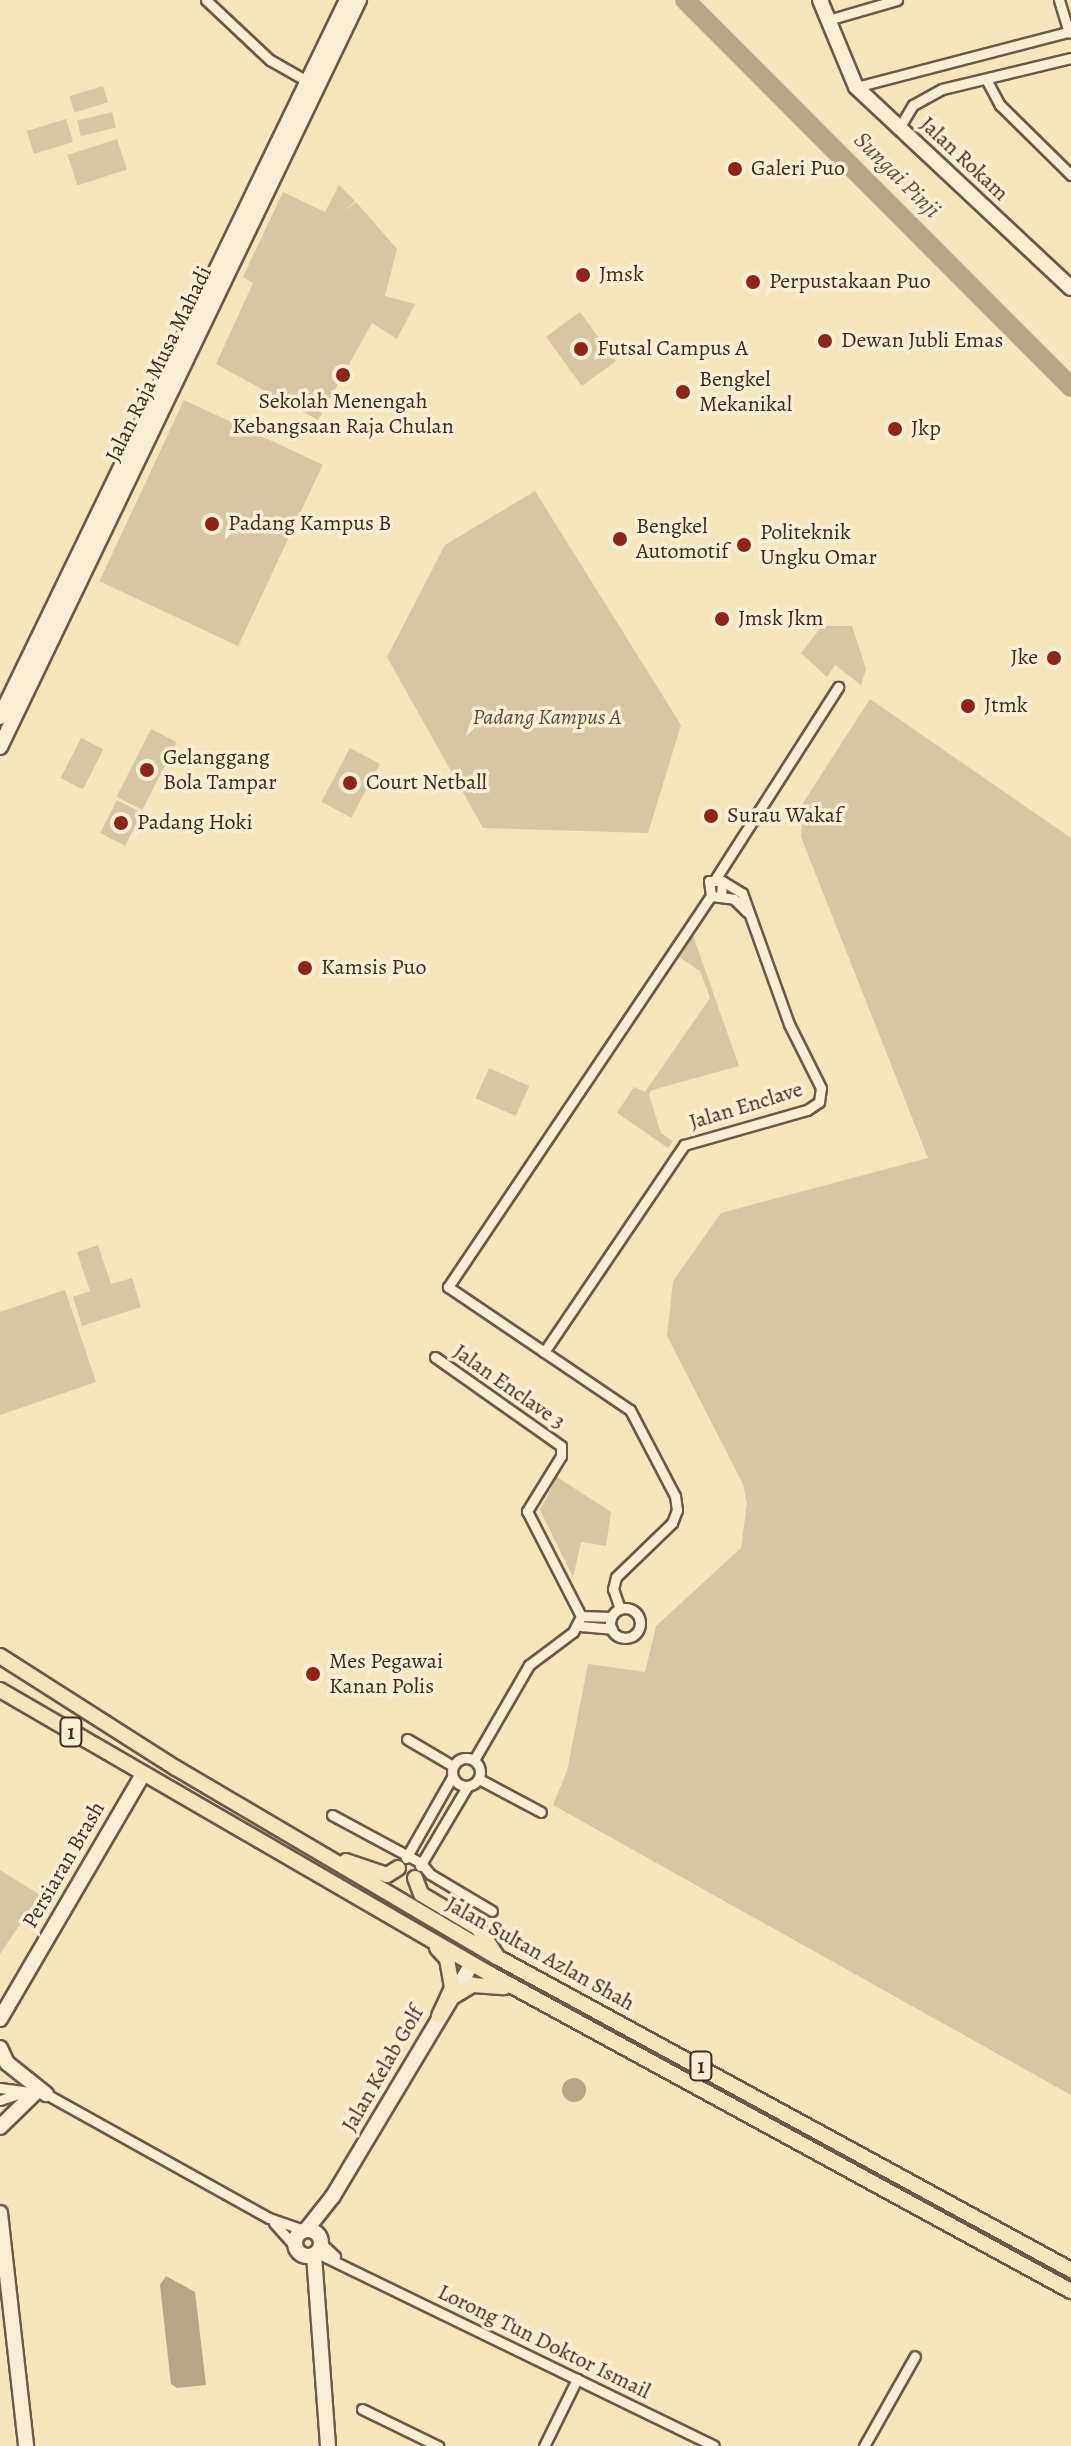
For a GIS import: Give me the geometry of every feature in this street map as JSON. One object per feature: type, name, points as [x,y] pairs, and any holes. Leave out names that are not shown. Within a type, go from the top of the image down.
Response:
[{"type":"main road","name":"Jalan Raja Musa Mahadi","points":[[0,747],[53,621],[312,84],[347,0]]},
{"type":"main road","name":"Jalan Raja Musa Mahadi","points":[[312,84],[359,0]]},
{"type":"main road","points":[[820,0],[856,87],[899,128]]},
{"type":"main road","name":"Jalan Rokam","points":[[899,128],[1071,288]]},
{"type":"main road","name":"Jalan Raja Musa Mahadi","points":[[1,714],[53,621]]},
{"type":"main road","name":"Jalan Sultan Azlan Shah","points":[[0,1656],[325,1857],[497,1957],[1071,2270]]},
{"type":"main road","name":"Jalan Sultan Azlan Shah","points":[[0,1690],[472,1964],[1071,2291]]},
{"type":"main road","name":"Persiaran Brash","points":[[0,2019],[143,1774]]},
{"type":"main road","points":[[325,1857],[379,1874],[398,1868]]},
{"type":"main road","points":[[325,1857],[336,1872],[459,1945],[472,1964]]},
{"type":"main road","points":[[415,1878],[421,1894],[478,1928],[497,1957]]},
{"type":"main road","points":[[422,1934],[447,1959],[451,1974],[452,1988],[439,2016]]},
{"type":"main road","name":"Jalan Kelab Golf","points":[[310,2243],[333,2196],[472,1964]]},
{"type":"main road","points":[[451,1998],[486,1983],[527,1994]]},
{"type":"main road","points":[[0,2048],[7,2063],[35,2093],[0,2127]]},
{"type":"main road","points":[[0,2213],[26,2446]]},
{"type":"main road","points":[[310,2243],[328,2446]]},
{"type":"street","points":[[206,0],[270,60],[312,84]]},
{"type":"street","points":[[828,20],[897,0]]},
{"type":"street","points":[[856,87],[1070,31],[1059,0]]},
{"type":"street","name":"Jalan Rokam","points":[[899,128],[913,105],[942,89],[1071,58]]},
{"type":"street","points":[[986,79],[1000,105],[1071,175]]},
{"type":"street","points":[[620,1609],[613,1589],[616,1577],[672,1523],[675,1496],[630,1410],[448,1287],[716,896],[719,880],[838,687]]},
{"type":"street","points":[[719,880],[707,883],[716,896],[734,899],[750,914]]},
{"type":"street","name":"Jalan Enclave","points":[[544,1352],[684,1145],[807,1110],[819,1102],[821,1088],[789,1024],[738,887],[719,880]]},
{"type":"street","name":"Jalan Enclave 3","points":[[435,1357],[561,1446],[561,1456],[527,1511],[580,1621]]},
{"type":"street","points":[[541,1812],[479,1779],[474,1760],[529,1665],[580,1621],[611,1617],[620,1609]]},
{"type":"street","points":[[580,1621],[612,1629],[627,1638],[640,1627],[633,1611],[620,1609]]},
{"type":"street","points":[[611,1617],[612,1629]]},
{"type":"street","points":[[407,1739],[453,1766]]},
{"type":"street","points":[[398,1868],[452,1777],[453,1766],[460,1759],[474,1760]]},
{"type":"street","points":[[452,1777],[467,1787]]},
{"type":"street","points":[[415,1878],[467,1787],[479,1779]]},
{"type":"street","points":[[332,1815],[408,1855],[421,1863],[430,1874],[492,1911]]},
{"type":"street","name":"Lorong Tun Doktor Ismail","points":[[0,2088],[35,2093],[269,2218],[358,2270],[714,2446]]},
{"type":"street","points":[[0,2100],[35,2093]]},
{"type":"street","name":"Lorong Tun Doktor Ismail","points":[[269,2218],[310,2243]]},
{"type":"street","points":[[864,2446],[915,2356]]},
{"type":"street","points":[[544,2446],[577,2379]]},
{"type":"street","points":[[362,2409],[439,2446]]},
{"type":"green space","points":[[103,86],[108,102],[74,112],[70,96]]},
{"type":"green space","points":[[112,112],[116,128],[81,136],[77,121]]},
{"type":"green space","points":[[66,119],[73,142],[34,154],[27,131]]},
{"type":"green space","points":[[117,139],[127,169],[77,186],[68,155]]},
{"type":"green space","points":[[339,185],[355,201],[344,212],[356,202],[397,249],[385,296],[415,304],[397,339],[372,323],[318,420],[216,364],[253,283],[243,277],[283,192],[325,212]]},
{"type":"green space","name":"Futsal Campus A","points":[[580,312],[616,361],[582,386],[546,337]]},
{"type":"green space","name":"Padang Kampus B","points":[[184,400],[323,465],[238,646],[99,581]]},
{"type":"green space","name":"Padang Kampus A","points":[[535,491],[681,725],[648,833],[483,828],[387,657],[445,545]]},
{"type":"green space","points":[[822,626],[852,626],[866,669],[861,685],[835,665],[827,677],[801,653]]},
{"type":"green space","points":[[870,699],[1071,838],[1071,2095],[553,1805],[567,1771],[588,1664],[645,1672],[656,1626],[741,1548],[747,1503],[743,1484],[667,1336],[673,1281],[721,1213],[928,1158],[801,837],[803,803]]},
{"type":"green space","name":"Gelanggang Bola Tampar","points":[[151,729],[177,742],[142,810],[116,797]]},
{"type":"green space","points":[[81,738],[103,749],[83,789],[61,778]]},
{"type":"green space","name":"Court Netball","points":[[350,748],[380,764],[351,818],[321,802]]},
{"type":"green space","name":"Padang Hoki","points":[[117,800],[142,813],[125,846],[100,833]]},
{"type":"green space","points":[[691,930],[739,1066],[652,1090],[649,1095],[661,1133],[673,1141],[668,1148],[617,1113],[634,1087],[645,1092],[710,998],[700,971],[676,955]]},
{"type":"green space","points":[[489,1068],[529,1086],[516,1116],[476,1098]]},
{"type":"green space","points":[[98,1245],[111,1284],[132,1278],[141,1307],[82,1326],[73,1297],[90,1291],[77,1252]]},
{"type":"green space","points":[[65,1290],[96,1382],[0,1415],[0,1312]]},
{"type":"green space","points":[[557,1477],[611,1512],[606,1546],[581,1542],[573,1577],[540,1510]]},
{"type":"green space","points":[[0,1870],[40,1895],[0,1954]]},
{"type":"shaded area","points":[[574,2078],[583,2081],[586,2090],[583,2099],[574,2102],[565,2099],[562,2090],[565,2081]]},
{"type":"shaded area","points":[[166,2276],[195,2292],[206,2385],[177,2388],[171,2384],[160,2285]]},
{"type":"waterway","name":"Sungai Pinji","points":[[685,0],[1071,387]]},
{"type":"place","name":"Galeri Puo","points":[[735,169]]},
{"type":"place","name":"Jmsk","points":[[583,275]]},
{"type":"place","name":"Perpustakaan Puo","points":[[753,282]]},
{"type":"place","name":"Dewan Jubli Emas","points":[[825,341]]},
{"type":"place","name":"Futsal Campus A","points":[[581,349]]},
{"type":"place","name":"Sekolah Menengah Kebangsaan Raja Chulan","points":[[343,375]]},
{"type":"place","name":"Bengkel Mekanikal","points":[[683,392]]},
{"type":"place","name":"Jkp","points":[[895,429]]},
{"type":"place","name":"Padang Kampus B","points":[[212,524]]},
{"type":"place","name":"Bengkel Automotif","points":[[620,539]]},
{"type":"place","name":"Politeknik Ungku Omar","points":[[744,545]]},
{"type":"place","name":"Jmsk Jkm","points":[[722,619]]},
{"type":"place","name":"Jke","points":[[1054,658]]},
{"type":"place","name":"Jtmk","points":[[968,706]]},
{"type":"place","name":"Gelanggang Bola Tampar","points":[[147,770]]},
{"type":"place","name":"Court Netball","points":[[350,783]]},
{"type":"place","name":"Surau Wakaf","points":[[711,816]]},
{"type":"place","name":"Padang Hoki","points":[[121,823]]},
{"type":"place","name":"Kamsis Puo","points":[[305,968]]},
{"type":"place","name":"Mes Pegawai Kanan Polis","points":[[313,1674]]}]
